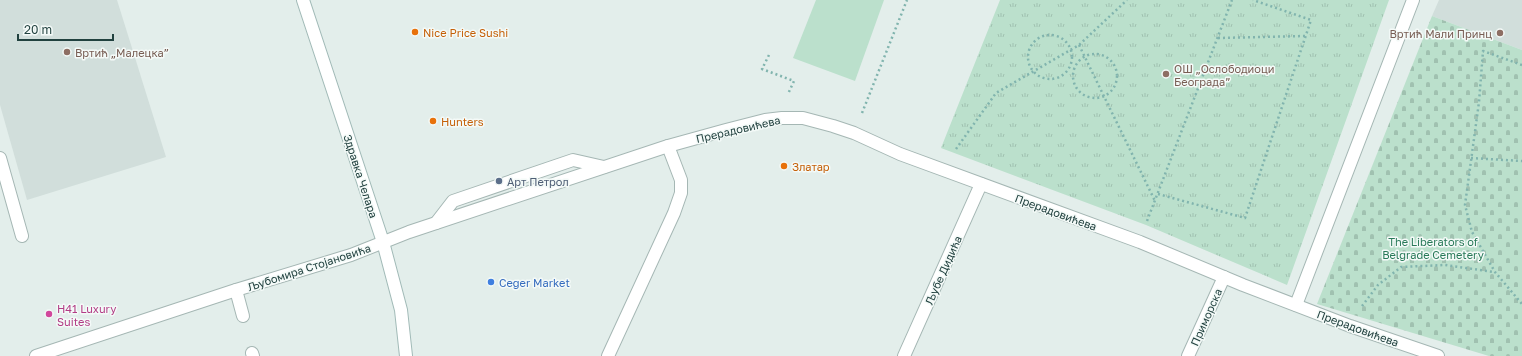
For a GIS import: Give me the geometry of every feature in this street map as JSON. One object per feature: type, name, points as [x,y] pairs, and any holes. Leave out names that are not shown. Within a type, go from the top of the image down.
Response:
[{"type":"street","name":"Здравка Челара","points":[[304,0],[383,242],[401,310],[406,356]]},
{"type":"street","points":[[1296,305],[1412,0]]},
{"type":"street","name":"Прерадовићева","points":[[383,242],[668,146],[765,120],[803,118],[854,133],[900,154],[1140,242],[1224,277],[1350,326],[1438,356]]},
{"type":"street","points":[[608,356],[674,212],[681,193],[681,180],[668,146]]},
{"type":"street","points":[[0,158],[22,236]]},
{"type":"street","points":[[436,223],[454,201],[573,160],[604,167]]},
{"type":"street","name":"Љубе Дидића","points":[[904,356],[981,184]]},
{"type":"street","name":"Љубомира Стојановића","points":[[36,356],[236,290],[351,255],[383,242]]},
{"type":"street","name":"Приморска","points":[[1188,356],[1224,277]]},
{"type":"street","name":"Љубомира Стојановића","points":[[236,290],[243,316]]},
{"type":"path","points":[[854,133],[907,0]]},
{"type":"path","points":[[954,153],[996,93],[1079,44],[1127,0]]},
{"type":"path","points":[[1140,242],[1232,0]]},
{"type":"path","points":[[1158,194],[1245,218],[1311,20],[1253,0]]},
{"type":"path","points":[[1051,35],[1065,40],[1071,49],[1073,60],[1066,73],[1060,78],[1046,80],[1039,77],[1033,71],[1028,59],[1029,51],[1037,40],[1044,36],[1051,35]]},
{"type":"path","points":[[1218,38],[1305,36]]},
{"type":"path","points":[[1079,44],[1155,201]]},
{"type":"path","points":[[1522,65],[1483,51],[1479,102],[1465,205],[1472,232],[1495,272],[1522,304]]},
{"type":"path","points":[[1095,54],[1103,55],[1114,64],[1117,79],[1115,86],[1105,96],[1090,98],[1078,90],[1074,84],[1072,77],[1073,70],[1076,64],[1084,56],[1095,54]]},
{"type":"path","points":[[769,55],[762,68],[794,81],[786,97]]},
{"type":"path","points":[[1472,158],[1522,161]]},
{"type":"path","points":[[1360,309],[1378,284],[1401,267],[1445,265],[1495,272]]},
{"type":"shaded area","name":"Вртић „Малецка”","points":[[0,0],[117,0],[166,157],[27,200],[0,105]]},
{"type":"shaded area","name":"Вртић Мали Принц","points":[[1439,0],[1522,0],[1522,50],[1432,16]]},
{"type":"green space","points":[[816,0],[884,0],[855,81],[793,58]]},
{"type":"green space","name":"ОШ „Ослободиоци Београда”","points":[[1000,0],[1389,0],[1287,285],[1146,225],[941,148]]},
{"type":"green space","name":"The Liberators of Belgrade Cemetery","points":[[1432,16],[1522,50],[1522,356],[1489,356],[1317,304]]},
{"type":"place","name":"Nice Price Sushi","points":[[415,32]]},
{"type":"place","name":"Вртић Мали Принц","points":[[1500,33]]},
{"type":"place","name":"Вртић „Малецка”","points":[[67,52]]},
{"type":"place","name":"ОШ „Ослободиоци Београда”","points":[[1166,74]]},
{"type":"place","name":"Hunters","points":[[433,121]]},
{"type":"place","name":"Златар","points":[[784,166]]},
{"type":"place","name":"Арт Петрол","points":[[499,181]]},
{"type":"place","name":"Ceger Market","points":[[491,282]]},
{"type":"place","name":"H41 Luxury Suites","points":[[49,314]]}]
